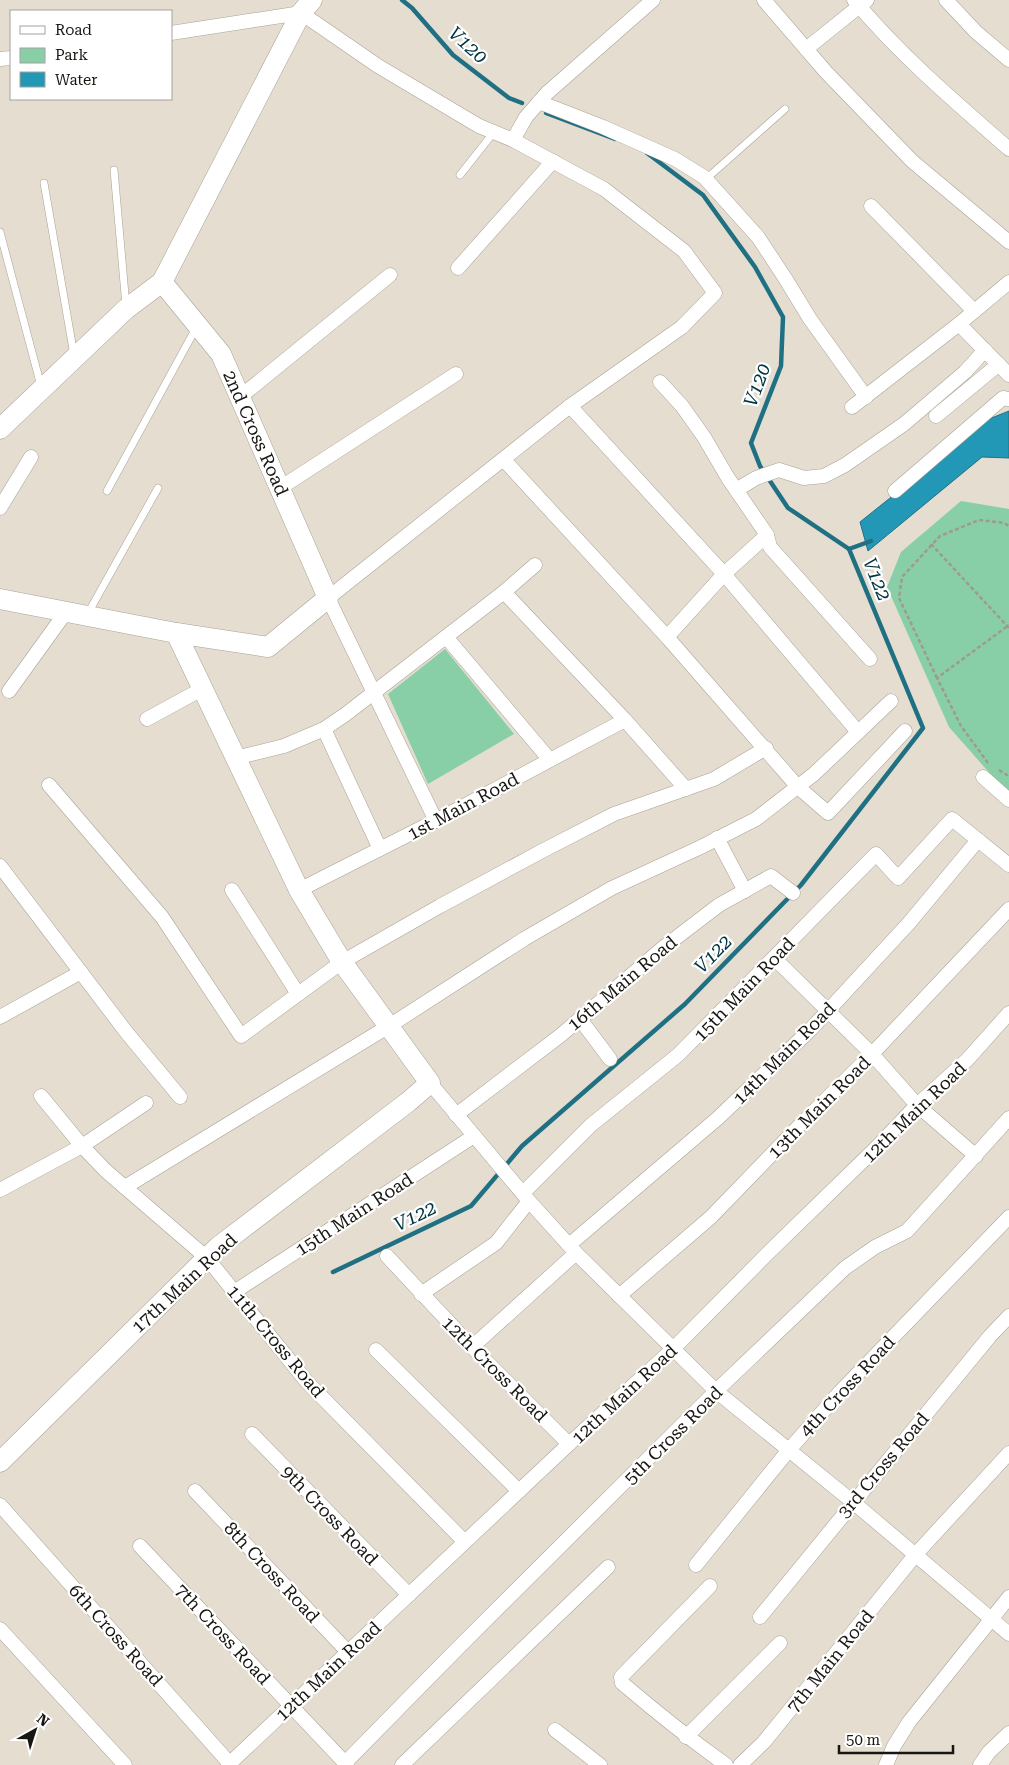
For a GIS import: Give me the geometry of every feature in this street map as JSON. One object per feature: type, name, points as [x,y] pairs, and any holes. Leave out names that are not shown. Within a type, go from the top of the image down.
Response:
[{"type":"street","points":[[513,140],[526,117],[547,93],[653,0]]},
{"type":"street","points":[[764,0],[806,49],[912,161],[1009,242]]},
{"type":"street","points":[[946,0],[976,32],[1009,60]]},
{"type":"street","points":[[806,49],[860,2],[876,27],[939,88],[1009,149]]},
{"type":"street","points":[[172,33],[306,7]]},
{"type":"street","points":[[0,599],[176,633],[268,647],[570,406],[682,327],[715,292],[684,252],[604,189],[513,140],[478,126],[378,66],[306,7]]},
{"type":"street","points":[[0,429],[126,309],[162,282],[306,7]]},
{"type":"street","points":[[539,102],[603,127],[675,159],[706,179],[758,237],[810,319],[866,397]]},
{"type":"street","points":[[458,268],[553,161]]},
{"type":"street","points":[[871,206],[974,311]]},
{"type":"street","points":[[240,397],[390,275]]},
{"type":"street","name":"2nd Cross Road","points":[[162,282],[221,354],[328,598]]},
{"type":"street","points":[[852,407],[959,324],[1009,282]]},
{"type":"street","points":[[959,324],[1009,375]]},
{"type":"street","points":[[736,490],[756,478],[779,470],[804,478],[824,476],[844,465],[904,424],[966,372],[985,350]]},
{"type":"street","points":[[936,416],[999,364]]},
{"type":"street","points":[[280,488],[456,374]]},
{"type":"street","points":[[660,382],[682,406],[704,437],[736,490],[767,535],[770,547],[870,659]]},
{"type":"street","points":[[895,491],[1003,398],[1009,399]]},
{"type":"street","points":[[570,406],[724,574],[858,732]]},
{"type":"street","points":[[0,508],[32,458]]},
{"type":"street","points":[[504,460],[667,637],[766,748],[798,787],[828,814],[889,756],[906,731]]},
{"type":"street","points":[[667,637],[724,574],[767,535]]},
{"type":"street","points":[[235,758],[284,746],[324,729],[375,692],[535,566]]},
{"type":"street","points":[[504,592],[626,720],[686,789]]},
{"type":"street","points":[[328,598],[436,821]]},
{"type":"street","points":[[9,691],[66,612]]},
{"type":"street","points":[[176,633],[299,890],[342,962],[430,1083],[474,1136],[572,1249],[716,1391],[916,1554],[1009,1634]]},
{"type":"street","points":[[446,637],[550,760]]},
{"type":"street","points":[[147,720],[202,689]]},
{"type":"street","points":[[126,1187],[388,1026],[524,938],[612,888],[756,818],[814,774],[890,700]]},
{"type":"street","name":"1st Main Road","points":[[299,890],[436,821],[626,720]]},
{"type":"street","points":[[324,729],[380,849]]},
{"type":"street","points":[[49,785],[162,917],[241,1036],[342,962],[542,850],[606,818],[714,779],[766,748]]},
{"type":"street","points":[[983,777],[1009,800]]},
{"type":"street","name":"15th Main Road","points":[[421,1294],[496,1243],[526,1197],[591,1125],[678,1055],[876,854],[898,878],[952,819],[978,840]]},
{"type":"street","points":[[717,838],[745,891]]},
{"type":"street","points":[[978,840],[1009,865]]},
{"type":"street","name":"14th Main Road","points":[[472,1347],[572,1249],[718,1118],[812,1029],[908,923],[978,840]]},
{"type":"street","points":[[0,866],[127,1033],[180,1097]]},
{"type":"street","name":"16th Main Road","points":[[456,1114],[580,1019],[664,947],[719,906],[771,876],[793,893]]},
{"type":"street","points":[[232,890],[298,994]]},
{"type":"street","name":"13th Main Road","points":[[619,1296],[711,1217],[872,1054],[1009,909]]},
{"type":"street","points":[[774,958],[872,1054],[917,1105],[976,1156]]},
{"type":"street","points":[[0,1017],[81,972]]},
{"type":"street","name":"12th Main Road","points":[[230,1764],[569,1444],[673,1349],[917,1105],[968,1060],[1009,1013]]},
{"type":"street","points":[[580,1019],[610,1059]]},
{"type":"street","name":"17th Main Road","points":[[0,1462],[218,1247],[408,1102],[430,1083]]},
{"type":"street","name":"11th Cross Road","points":[[41,1096],[82,1146],[207,1258],[307,1382],[466,1542]]},
{"type":"street","points":[[0,1190],[82,1146],[146,1103]]},
{"type":"street","name":"5th Cross Road","points":[[346,1764],[457,1649],[716,1391],[845,1268],[875,1247],[907,1231],[1009,1118]]},
{"type":"street","name":"15th Main Road","points":[[234,1292],[474,1136]]},
{"type":"street","name":"4th Cross Road","points":[[696,1564],[788,1451],[840,1392],[1009,1217]]},
{"type":"street","name":"12th Cross Road","points":[[387,1256],[472,1347],[569,1444]]},
{"type":"street","name":"3rd Cross Road","points":[[760,1617],[990,1336],[1009,1316]]},
{"type":"street","points":[[376,1350],[519,1491]]},
{"type":"street","name":"9th Cross Road","points":[[252,1434],[409,1595]]},
{"type":"street","points":[[916,1554],[1009,1453]]},
{"type":"street","name":"8th Cross Road","points":[[195,1491],[348,1652]]},
{"type":"street","name":"6th Cross Road","points":[[0,1505],[230,1764]]},
{"type":"street","name":"7th Cross Road","points":[[140,1546],[346,1764]]},
{"type":"street","name":"7th Main Road","points":[[740,1765],[764,1742],[916,1554]]},
{"type":"street","points":[[402,1765],[608,1567]]},
{"type":"street","points":[[710,1586],[621,1677],[622,1682],[686,1737],[726,1765]]},
{"type":"street","points":[[886,1765],[894,1746],[909,1722],[1009,1597]]},
{"type":"street","points":[[0,1629],[125,1765]]},
{"type":"street","points":[[686,1737],[780,1643]]},
{"type":"street","points":[[555,1730],[600,1765]]},
{"type":"street","points":[[980,1765],[989,1752],[1009,1733]]},
{"type":"street","points":[[877,1765],[894,1746]]},
{"type":"lane","points":[[706,179],[785,109]]},
{"type":"lane","points":[[460,175],[494,132]]},
{"type":"lane","points":[[114,170],[126,309]]},
{"type":"lane","points":[[44,182],[75,357]]},
{"type":"lane","points":[[0,232],[41,389]]},
{"type":"lane","points":[[107,491],[198,326]]},
{"type":"lane","points":[[86,615],[158,488]]},
{"type":"path","points":[[1009,526],[1004,523],[979,520],[940,536],[902,577],[899,598],[961,726],[986,761],[1007,775],[1009,774]]},
{"type":"path","points":[[931,544],[1008,626],[937,678]]},
{"type":"green space","points":[[961,501],[1009,509],[1009,795],[949,727],[887,587],[901,552]]},
{"type":"green space","points":[[445,649],[514,734],[428,784],[388,694]]},
{"type":"water","points":[[1009,411],[1009,458],[982,457],[868,551],[860,522],[989,419]]},
{"type":"waterway","name":"V120","points":[[402,0],[412,8],[453,55],[509,98],[522,103]]},
{"type":"waterway","name":"V120","points":[[546,113],[615,139]]},
{"type":"waterway","name":"V120","points":[[647,153],[703,195],[755,267],[783,317],[781,366],[751,443],[760,466],[788,508],[849,549],[871,541]]},
{"type":"waterway","name":"V122","points":[[333,1272],[471,1206],[522,1146],[685,1004],[801,885],[923,728],[849,549]]}]
